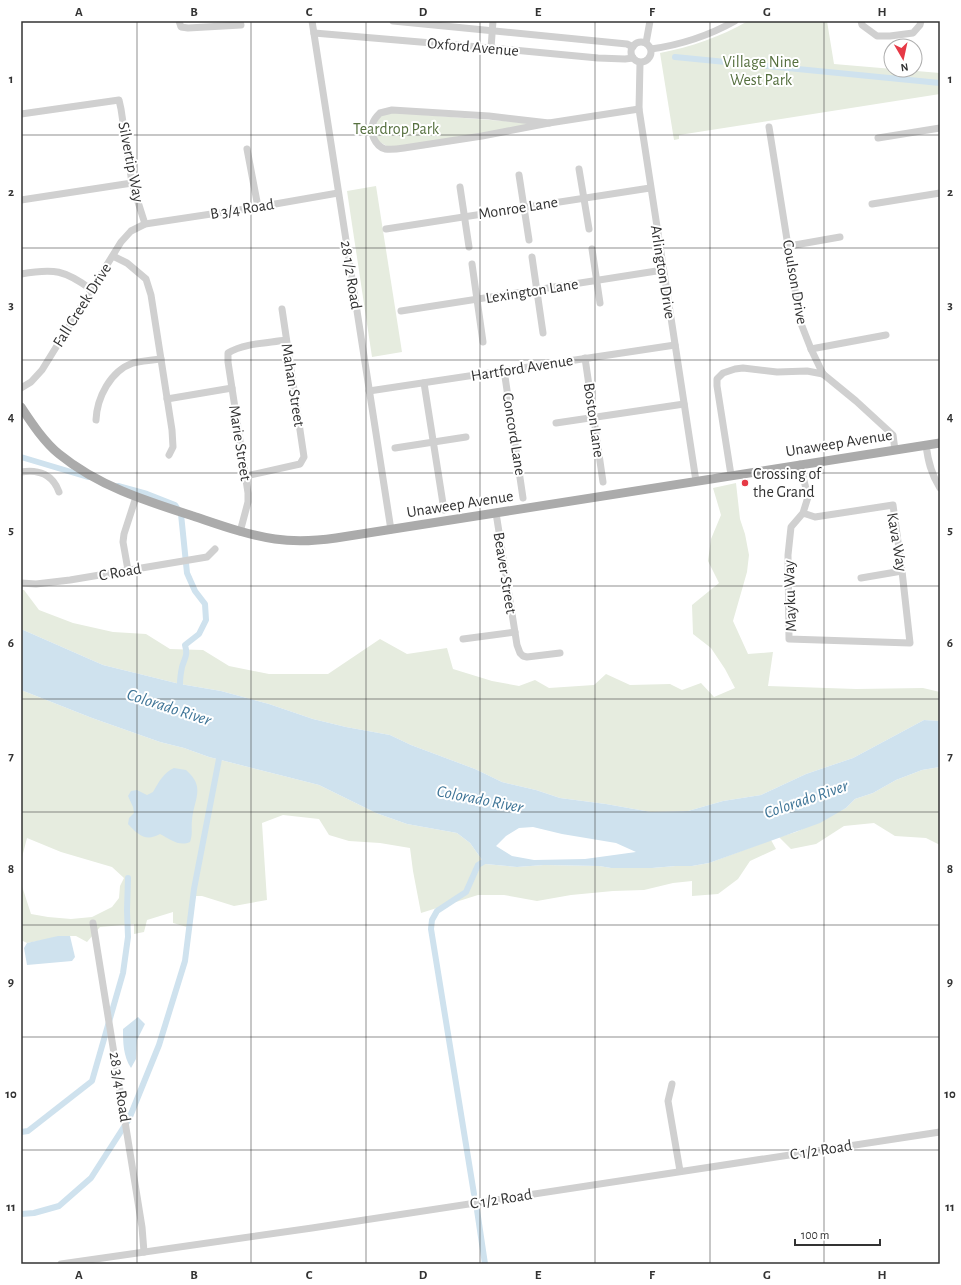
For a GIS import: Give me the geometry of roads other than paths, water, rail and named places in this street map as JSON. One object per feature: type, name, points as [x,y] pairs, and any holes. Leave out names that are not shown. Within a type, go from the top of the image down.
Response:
[{"type":"main road","name":"Unaweep Avenue","points":[[21,407],[33,424],[58,453],[83,472],[121,491],[240,532],[275,539],[313,541],[391,530],[940,442]]},
{"type":"street","points":[[179,21],[181,27],[188,28],[241,25],[240,21]]},
{"type":"street","name":"28 1/2 Road","points":[[312,21],[391,530]]},
{"type":"street","name":"Oxford Avenue","points":[[393,21],[627,44],[633,47]]},
{"type":"street","points":[[491,48],[494,21]]},
{"type":"street","points":[[646,43],[650,30],[650,21]]},
{"type":"street","points":[[651,49],[661,48],[700,37],[734,21]]},
{"type":"street","points":[[861,21],[862,25],[877,36],[913,33],[920,25],[921,21]]},
{"type":"street","name":"Oxford Avenue","points":[[314,33],[598,58],[633,58]]},
{"type":"street","points":[[637,43],[646,43],[651,49],[650,58],[646,62],[640,63],[633,58],[631,52],[637,43]]},
{"type":"street","name":"Arlington Drive","points":[[640,63],[639,109],[696,481]]},
{"type":"street","name":"Silvertip Way","points":[[21,114],[118,100],[121,109],[132,183],[145,224]]},
{"type":"street","points":[[549,123],[489,116],[392,110],[380,113],[372,124],[372,130],[376,141],[380,146],[384,149],[392,150],[639,109]]},
{"type":"street","name":"Coulson Drive","points":[[769,127],[800,321],[810,349],[823,374],[856,401],[892,435],[895,450]]},
{"type":"street","points":[[878,138],[940,128]]},
{"type":"street","points":[[247,149],[258,207]]},
{"type":"street","points":[[579,169],[588,228]]},
{"type":"street","points":[[519,174],[529,240]]},
{"type":"street","points":[[21,200],[132,183]]},
{"type":"street","points":[[460,187],[469,247]]},
{"type":"street","name":"Monroe Lane","points":[[386,229],[650,188]]},
{"type":"street","name":"B 3/4 Road","points":[[145,224],[338,193]]},
{"type":"street","points":[[872,204],[940,193]]},
{"type":"street","name":"Fall Creek Drive","points":[[21,388],[31,382],[42,370],[121,242],[131,231],[145,224]]},
{"type":"street","points":[[789,246],[840,237]]},
{"type":"street","points":[[592,249],[600,303]]},
{"type":"street","points":[[113,256],[127,263],[146,279],[151,295],[172,430],[173,447],[169,455]]},
{"type":"street","points":[[532,257],[543,333]]},
{"type":"street","points":[[472,264],[483,342]]},
{"type":"street","name":"Lexington Lane","points":[[401,311],[663,270]]},
{"type":"street","points":[[21,274],[38,271],[61,272],[73,277],[92,290]]},
{"type":"street","name":"Mahan Street","points":[[246,476],[291,467],[300,464],[304,457],[282,309]]},
{"type":"street","points":[[810,349],[886,335]]},
{"type":"street","name":"Marie Street","points":[[240,532],[248,502],[246,476],[228,353],[234,350],[286,340]]},
{"type":"street","name":"Hartford Avenue","points":[[369,391],[675,345]]},
{"type":"street","name":"Boston Lane","points":[[585,358],[602,482]]},
{"type":"street","points":[[96,420],[97,406],[108,383],[116,373],[133,364],[161,359]]},
{"type":"street","points":[[731,476],[717,379],[723,374],[739,369],[777,372],[807,371],[823,374]]},
{"type":"street","name":"Concord Lane","points":[[504,370],[524,498]]},
{"type":"street","points":[[424,383],[444,510]]},
{"type":"street","points":[[167,399],[232,388]]},
{"type":"street","points":[[556,423],[684,404]]},
{"type":"street","points":[[395,448],[466,437]]},
{"type":"street","points":[[926,445],[931,473],[940,488]]},
{"type":"street","name":"Mayku Way","points":[[800,464],[808,497],[803,513],[791,528],[788,555],[789,639],[910,643]]},
{"type":"street","points":[[21,472],[36,471],[45,474],[53,480],[59,492]]},
{"type":"street","points":[[128,570],[123,542],[124,534],[136,497]]},
{"type":"street","name":"Kava Way","points":[[803,513],[815,517],[893,505],[910,643]]},
{"type":"street","name":"Beaver Street","points":[[496,513],[518,650],[523,656],[527,657],[560,653]]},
{"type":"street","name":"C Road","points":[[21,583],[36,584],[70,580],[207,557],[215,549]]},
{"type":"street","points":[[861,578],[902,571]]},
{"type":"street","points":[[463,639],[515,632]]},
{"type":"street","name":"28 3/4 Road","points":[[93,923],[142,1227],[144,1252]]},
{"type":"street","points":[[672,1084],[668,1101],[680,1171]]},
{"type":"street","name":"C 1/2 Road","points":[[61,1264],[317,1227],[940,1132]]},
{"type":"water","name":"Colorado River","points":[[21,629],[103,665],[180,684],[221,691],[269,704],[313,719],[390,735],[411,745],[475,769],[502,782],[536,790],[560,798],[651,812],[688,811],[723,801],[761,795],[806,774],[853,758],[924,720],[940,721],[940,767],[922,770],[896,780],[873,793],[855,799],[846,808],[820,823],[709,863],[692,866],[652,868],[544,865],[517,867],[485,864],[470,843],[457,833],[407,824],[376,813],[319,785],[209,757],[184,748],[160,742],[92,718],[21,690]],"holes":[[[533,827],[562,834],[616,843],[636,852],[585,859],[534,860],[512,856],[496,846],[506,836],[519,828]]]},
{"type":"water","points":[[174,768],[186,770],[196,782],[197,788],[192,820],[191,839],[190,842],[182,844],[160,834],[150,837],[142,836],[128,824],[129,818],[134,813],[128,796],[131,791],[137,790],[147,795],[153,792],[164,775]]},
{"type":"water","points":[[58,936],[70,936],[75,957],[72,961],[27,965],[24,948],[27,943]]},
{"type":"water","points":[[138,1017],[145,1024],[137,1040],[136,1059],[131,1068],[125,1054],[123,1029]]},
{"type":"waterway","points":[[675,57],[940,83]]},
{"type":"waterway","points":[[21,457],[88,477]]},
{"type":"waterway","points":[[118,486],[147,494],[175,505],[181,514],[187,573],[195,591],[205,604],[206,620],[199,634],[185,645],[186,654],[182,667],[180,684]]},
{"type":"waterway","points":[[21,1214],[34,1213],[59,1206],[91,1178],[129,1119],[159,1045],[185,961],[194,889],[219,759]]},
{"type":"waterway","points":[[474,1194],[431,929],[432,920],[437,911],[466,892],[478,865],[483,862]]},
{"type":"waterway","points":[[21,1132],[28,1131],[92,1081],[123,973],[128,937],[128,878]]},
{"type":"waterway","points":[[477,1210],[485,1264]]},
{"type":"place","name":"Crossing of the Grand","points":[[745,483]]},
{"type":"park label","name":"Village Nine West Park","points":[[761,71]]},
{"type":"park label","name":"Teardrop Park","points":[[396,129]]}]
